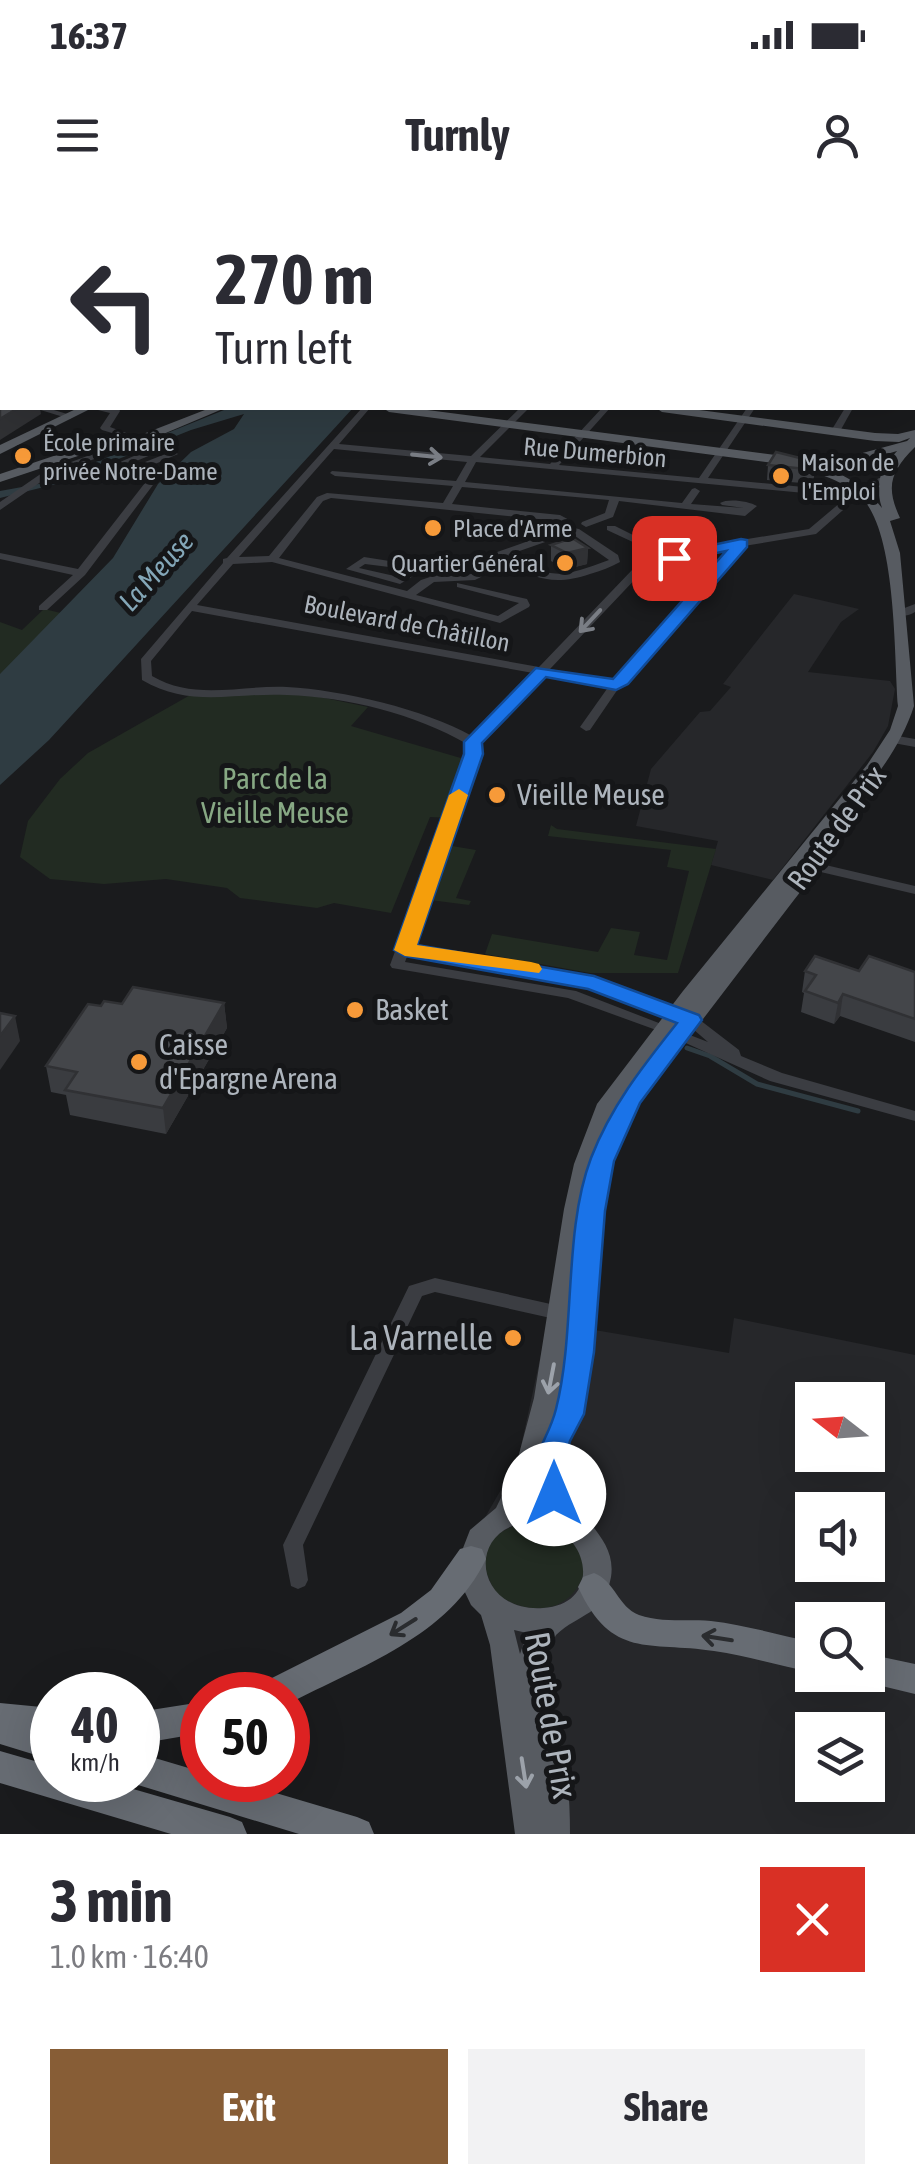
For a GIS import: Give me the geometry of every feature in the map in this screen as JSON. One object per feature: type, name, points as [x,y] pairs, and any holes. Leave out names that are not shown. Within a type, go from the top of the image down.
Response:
[{"type":"highway","points":[[310,1675],[412,1623],[442,1600],[471,1559]]},
{"type":"highway","points":[[594,1587],[614,1617],[628,1627],[659,1634],[712,1636],[795,1653]]},
{"type":"highway","points":[[885,1673],[915,1679]]},
{"type":"highway","points":[[0,1718],[30,1721]]},
{"type":"highway","points":[[0,1728],[30,1737]]},
{"type":"highway","points":[[0,1766],[230,1834]]},
{"type":"highway","points":[[160,1776],[357,1834]]},
{"type":"main road","points":[[0,450],[82,410]]},
{"type":"main road","points":[[0,478],[214,410]]},
{"type":"main road","points":[[432,410],[792,461],[871,484]]},
{"type":"main road","points":[[696,410],[747,413],[836,431],[914,438]]},
{"type":"main road","points":[[792,461],[856,458],[898,448],[914,438]]},
{"type":"main road","points":[[871,484],[914,438]]},
{"type":"main road","points":[[871,484],[898,448]]},
{"type":"main road","name":"Route de Prix","points":[[572,1316],[528,1469],[506,1515],[488,1526],[476,1541],[471,1559],[472,1577],[480,1594],[510,1618],[549,1621],[568,1614],[584,1603],[594,1587],[595,1551],[589,1539],[569,1520],[554,1494],[548,1468],[556,1440],[570,1414],[575,1210],[585,1164],[608,1104],[678,1024],[903,741],[911,681],[904,555],[890,512],[871,484]]},
{"type":"main road","name":"Route de Prix","points":[[871,484],[907,610]]},
{"type":"main road","points":[[506,1515],[538,1510],[569,1520]]},
{"type":"main road","name":"Route de Prix","points":[[493,1608],[504,1645],[530,1834]]},
{"type":"main road","name":"Route de Prix","points":[[549,1621],[538,1640],[532,1666],[534,1702],[550,1763],[556,1834]]},
{"type":"street","points":[[46,410],[70,416]]},
{"type":"street","points":[[109,410],[116,411],[105,428],[132,438]]},
{"type":"street","points":[[364,410],[226,561],[146,661],[146,678],[155,686],[192,694],[302,692],[436,725],[473,742]]},
{"type":"street","points":[[446,506],[472,460],[523,410]]},
{"type":"street","points":[[552,467],[604,410]]},
{"type":"street","points":[[836,431],[848,410]]},
{"type":"street","points":[[685,506],[747,413]]},
{"type":"street","points":[[0,507],[32,482],[132,438]]},
{"type":"street","name":"Rue Dumerbion","points":[[330,446],[699,485],[871,484]]},
{"type":"street","points":[[42,608],[81,573],[153,479],[140,468],[173,454],[159,448]]},
{"type":"street","points":[[334,473],[615,498],[685,506],[746,520],[752,506],[724,503]]},
{"type":"street","points":[[678,1024],[535,986],[397,965],[473,754],[473,742],[637,571],[710,548],[812,532],[871,484]]},
{"type":"street","points":[[699,485],[779,498]]},
{"type":"street","points":[[272,560],[326,496],[446,506],[570,528],[614,557],[615,562],[558,582],[531,573],[500,555]]},
{"type":"street","points":[[403,594],[413,594],[430,580],[474,579],[485,570],[490,558],[609,515],[615,498]]},
{"type":"street","points":[[589,542],[611,528],[616,521],[609,515]]},
{"type":"street","points":[[611,528],[654,548]]},
{"type":"street","points":[[586,727],[616,684],[741,544]]},
{"type":"street","points":[[0,556],[81,573]]},
{"type":"street","points":[[226,561],[272,560],[500,620],[526,605],[412,569],[364,560],[350,569],[400,581],[415,572],[412,569]]},
{"type":"street","name":"Boulevard de Châtillon","points":[[189,607],[616,684]]},
{"type":"street","points":[[804,864],[915,890]]},
{"type":"street","points":[[405,950],[532,969],[594,983],[678,1024],[752,1068],[915,1116]]},
{"type":"street","points":[[298,1580],[294,1545],[415,1291],[435,1285],[572,1316]]},
{"type":"shaded area","points":[[794,594],[859,609],[841,622],[808,672],[890,681],[895,689],[888,726],[873,752],[773,880],[711,865],[718,841],[636,826],[651,769],[700,712],[710,711],[731,687],[723,684]]},
{"type":"shaded area","points":[[734,1318],[915,1355],[915,1834],[516,1834],[496,1632],[461,1559],[518,1460],[548,1322],[729,1353]]},
{"type":"green space","points":[[44,609],[65,614],[0,686],[0,622],[22,630]]},
{"type":"green space","name":"Parc de la Vieille Meuse","points":[[286,690],[368,707],[351,726],[471,761],[451,818],[430,817],[391,913],[334,903],[317,908],[240,898],[227,888],[166,879],[104,884],[50,879],[20,857],[28,821],[60,779],[88,753],[192,694]]},
{"type":"green space","points":[[551,825],[557,829],[716,849],[678,973],[590,973],[485,954],[492,934],[598,952],[611,928],[640,932],[634,955],[667,960],[689,871],[667,867],[671,850],[548,836]]},
{"type":"green space","points":[[452,846],[476,850],[456,898],[471,901],[469,905],[430,900]]},
{"type":"green space","points":[[536,1520],[569,1536],[585,1569],[579,1584],[561,1603],[536,1608],[508,1601],[495,1593],[483,1564],[490,1545],[501,1533]]},
{"type":"water","name":"La Meuse","points":[[224,410],[351,410],[49,740],[0,785],[0,674],[113,558],[158,484],[191,452],[234,429],[244,414],[191,430],[56,484],[0,498],[0,491],[44,483]]},
{"type":"building","points":[[0,410],[15,410],[0,419]]},
{"type":"building","points":[[776,452],[816,462],[815,470],[768,465]]},
{"type":"building","points":[[572,538],[588,548],[567,553],[551,545]]},
{"type":"building","points":[[815,956],[859,971],[869,956],[915,972],[915,1019],[843,994],[838,1003],[805,991],[816,975],[805,971]]},
{"type":"building","name":"Caisse d'Epargne Arena","points":[[133,987],[224,1003],[163,1108],[65,1090],[77,1072],[46,1066],[88,1004],[122,1004]]},
{"type":"building","points":[[0,1013],[15,1016],[0,1036]]},
{"type":"waterway","points":[[687,1048],[710,1056],[757,1084],[858,1111]]},
{"type":"slow traffic","points":[[459,795],[405,950],[531,969]]},
{"type":"place","name":"École primaire privée Notre-Dame","points":[[23,456]]},
{"type":"place","name":"Maison de l'Emploi","points":[[781,476]]},
{"type":"place","name":"Place d'Arme","points":[[433,528]]},
{"type":"place","name":"Quartier Général","points":[[565,563]]},
{"type":"place","name":"Vieille Meuse","points":[[497,795]]},
{"type":"place","name":"Basket","points":[[355,1010]]},
{"type":"place","name":"Caisse d'Epargne Arena","points":[[139,1062]]},
{"type":"place","name":"La Varnelle","points":[[513,1338]]},
{"type":"route","points":[[554,1494],[548,1468],[556,1440],[570,1414],[580,1352],[592,1211],[602,1161],[629,1100],[691,1020],[594,983],[532,969],[405,950],[475,750],[473,742],[542,672],[616,684],[622,680],[741,544],[694,550],[674,558]]}]
